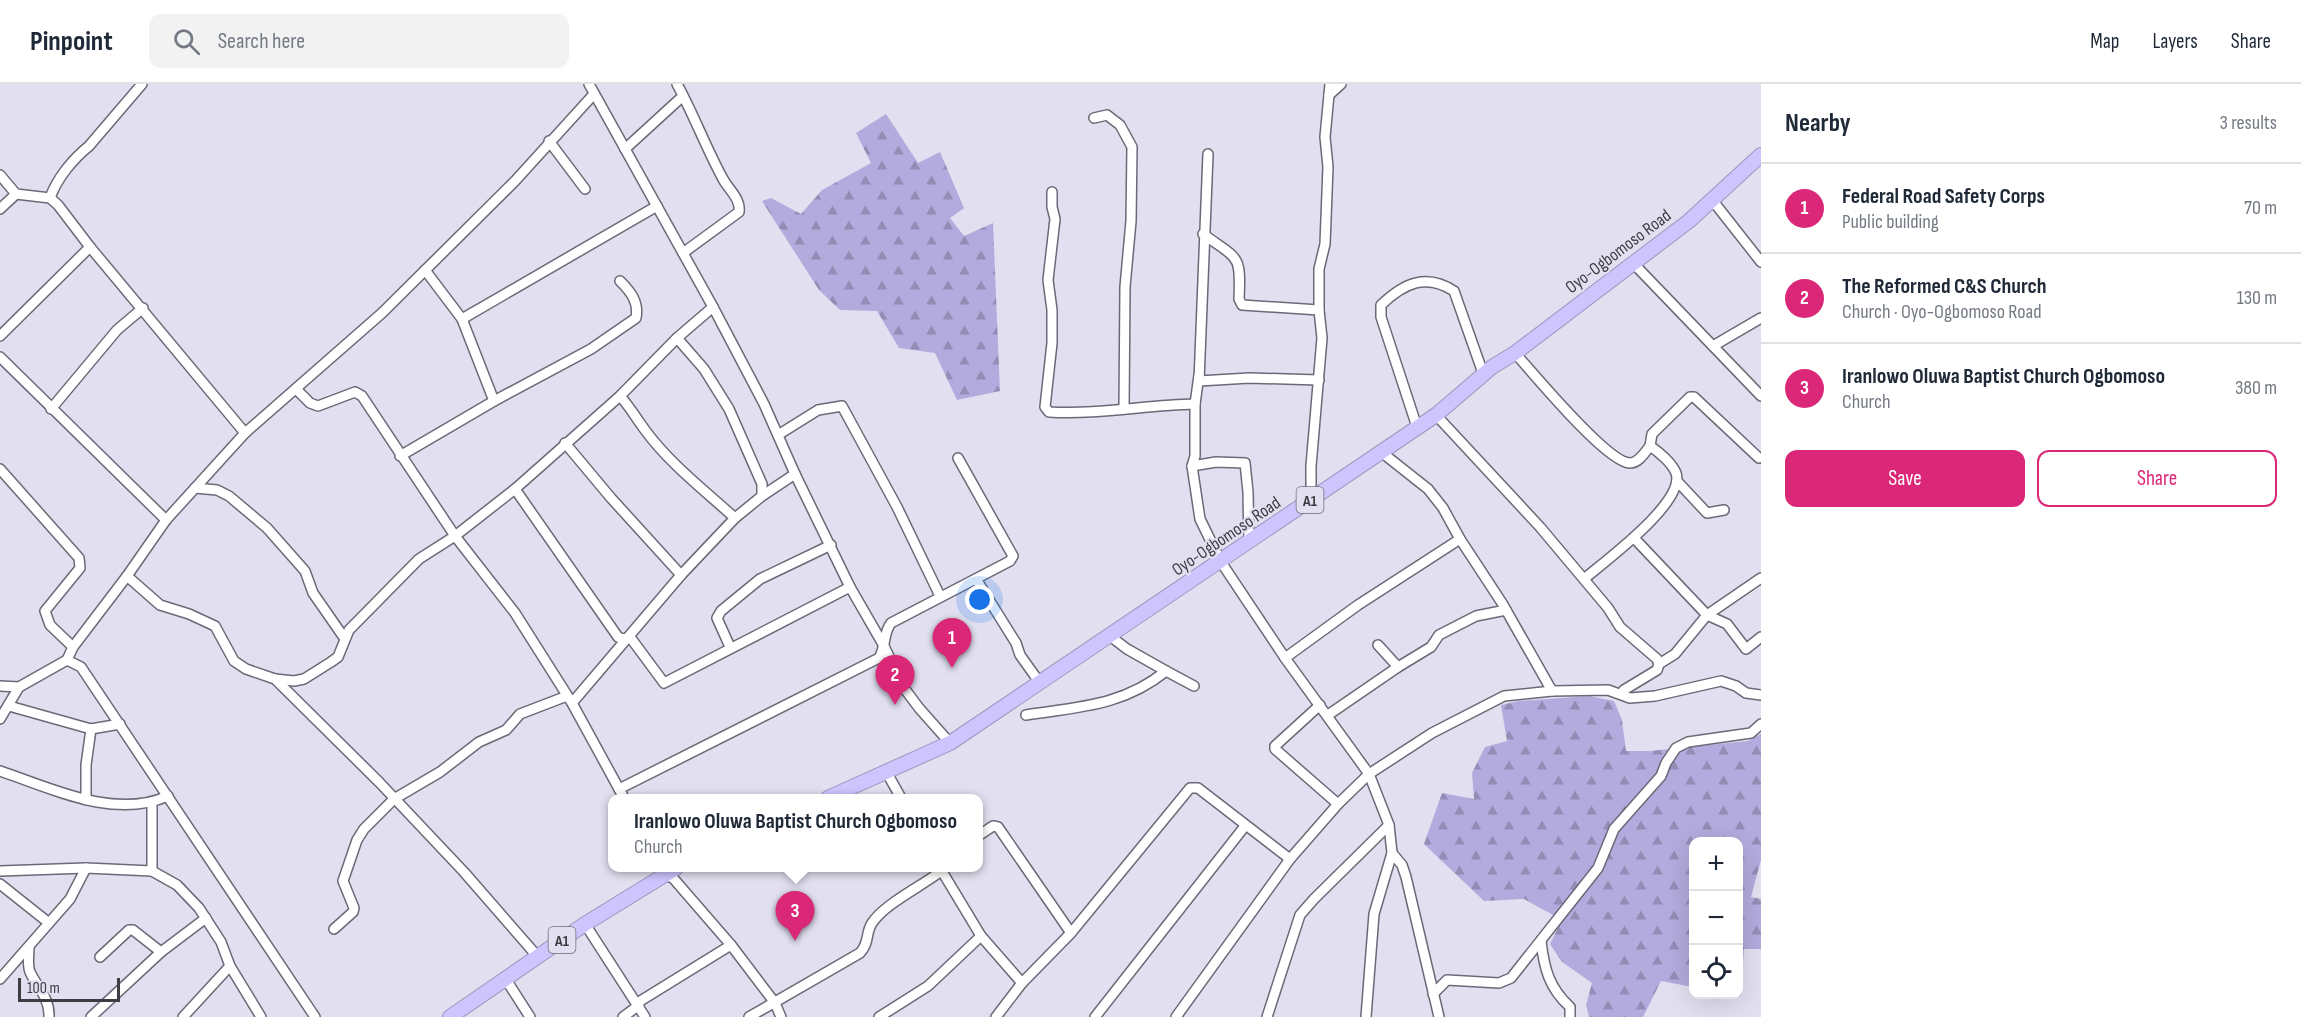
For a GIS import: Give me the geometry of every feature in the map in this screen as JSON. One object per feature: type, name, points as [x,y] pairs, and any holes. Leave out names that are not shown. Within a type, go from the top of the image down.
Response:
[{"type":"highway","name":"Oyo-Ogbomoso Road","points":[[837,794],[950,743],[1221,562],[1436,414],[1492,367],[1515,353],[1713,201],[1761,155]]},
{"type":"highway","name":"A1","points":[[450,1017],[468,1012],[505,978],[661,872]]},
{"type":"street","points":[[50,198],[53,189],[79,154],[89,146],[142,84]]},
{"type":"street","points":[[588,84],[713,307],[778,435],[850,587],[884,646],[904,688],[950,743]]},
{"type":"street","points":[[677,84],[717,167],[731,193],[739,201],[740,208],[739,212],[683,253]]},
{"type":"street","points":[[1311,499],[1311,466],[1322,338],[1318,310],[1319,269],[1325,244],[1328,167],[1324,137],[1330,84]]},
{"type":"street","points":[[1329,95],[1341,84]]},
{"type":"street","points":[[0,686],[19,687],[67,660],[73,647],[166,520],[245,434],[382,313],[515,181],[594,94]]},
{"type":"street","points":[[625,149],[684,96]]},
{"type":"street","points":[[1094,118],[1107,116],[1120,125],[1132,147],[1131,221],[1125,287],[1124,409]]},
{"type":"street","points":[[549,141],[585,189]]},
{"type":"street","points":[[1208,154],[1203,234],[1199,381],[1249,378],[1319,380]]},
{"type":"street","points":[[0,175],[16,194],[50,198],[58,205],[245,434]]},
{"type":"street","points":[[1052,192],[1055,219],[1048,280],[1052,310],[1052,343],[1045,407],[1049,412],[1074,414],[1159,404],[1195,404]]},
{"type":"street","points":[[0,209],[16,194]]},
{"type":"street","points":[[1713,201],[1761,262]]},
{"type":"street","points":[[462,319],[657,206]]},
{"type":"street","points":[[1203,234],[1239,262],[1239,299],[1242,305],[1318,310]]},
{"type":"street","points":[[0,336],[90,247]]},
{"type":"street","points":[[1633,263],[1761,396]]},
{"type":"street","points":[[425,270],[462,319],[494,400]]},
{"type":"street","points":[[400,456],[494,400],[591,349],[636,318],[638,308],[632,294],[620,281]]},
{"type":"street","points":[[1417,427],[1381,317],[1381,304],[1390,296],[1402,287],[1418,281],[1446,286],[1454,291],[1484,376]]},
{"type":"street","points":[[127,576],[160,606],[189,614],[214,626],[234,661],[246,669],[275,679],[294,681],[312,675],[338,657],[345,639],[357,621],[419,559],[455,536],[515,489],[620,396],[677,338],[713,307]]},
{"type":"street","points":[[51,409],[117,330],[143,308]]},
{"type":"street","points":[[1713,345],[1761,318]]},
{"type":"street","points":[[677,338],[704,369],[729,409],[762,484],[762,496]]},
{"type":"street","points":[[1515,353],[1574,420],[1620,461],[1633,464],[1636,462],[1650,446],[1652,434],[1690,398],[1694,397],[1759,458]]},
{"type":"street","points":[[0,357],[166,520]]},
{"type":"street","points":[[1199,375],[1195,404],[1195,456],[1192,466],[1200,519],[1221,562],[1285,658],[1369,774],[1389,825],[1392,854],[1374,914],[1366,1017]]},
{"type":"street","points":[[296,389],[310,403],[318,406],[355,392],[362,396],[455,536],[514,613],[569,700],[621,794],[879,658],[883,652],[886,629],[891,623],[1010,561],[1012,556],[958,458]]},
{"type":"street","points":[[620,396],[645,429],[675,462],[735,518]]},
{"type":"street","points":[[778,435],[818,410],[842,406],[897,507],[940,596]]},
{"type":"street","points":[[1436,414],[1540,527],[1584,579],[1620,627],[1657,659],[1659,664]]},
{"type":"street","points":[[565,443],[681,575]]},
{"type":"street","points":[[1584,579],[1634,538],[1671,498],[1677,481],[1676,473],[1671,465],[1650,446]]},
{"type":"street","points":[[1380,451],[1428,489],[1443,508],[1506,610],[1552,691]]},
{"type":"street","points":[[1192,466],[1216,462],[1245,464],[1249,542]]},
{"type":"street","points":[[0,469],[79,558],[80,568],[45,611],[50,625],[73,647]]},
{"type":"street","points":[[334,929],[353,912],[354,908],[343,880],[357,840],[364,829],[394,799],[440,772],[479,742],[506,730],[520,714],[569,700],[630,637],[681,575],[735,518],[795,474]]},
{"type":"street","points":[[1677,481],[1707,513],[1724,510]]},
{"type":"street","points":[[195,488],[217,490],[229,496],[267,528],[305,571],[313,593],[345,639]]},
{"type":"street","points":[[515,489],[618,637],[623,639],[630,637]]},
{"type":"street","points":[[1285,658],[1358,605],[1460,538]]},
{"type":"street","points":[[1634,538],[1707,615],[1727,624],[1746,649],[1761,637]]},
{"type":"street","points":[[730,647],[717,618],[721,611],[760,579],[831,545]]},
{"type":"street","points":[[976,579],[1016,643],[1020,655],[1040,683]]},
{"type":"street","points":[[1621,694],[1657,670],[1659,664],[1675,654],[1707,615],[1761,579]]},
{"type":"street","points":[[630,637],[664,683],[669,682],[730,647],[850,587]]},
{"type":"street","points":[[1328,715],[1431,647],[1439,635],[1476,616],[1506,610]]},
{"type":"street","points":[[1110,636],[1127,649],[1194,686]]},
{"type":"street","points":[[1378,645],[1398,667]]},
{"type":"street","points":[[67,660],[75,662],[89,676],[315,1017]]},
{"type":"street","points":[[1026,715],[1091,706],[1124,696],[1148,685],[1166,671]]},
{"type":"street","points":[[275,679],[464,872],[538,957]]},
{"type":"street","points":[[1191,1017],[1179,1014],[1290,859],[1338,804],[1369,774],[1432,733],[1504,696],[1552,691],[1608,690],[1630,698],[1655,696],[1721,681],[1736,686],[1746,693],[1761,695]]},
{"type":"street","points":[[0,719],[19,687]]},
{"type":"street","points":[[1320,705],[1275,746],[1275,749],[1338,804]]},
{"type":"street","points":[[9,706],[91,729],[120,724]]},
{"type":"street","points":[[1433,993],[1447,980],[1506,981],[1580,894],[1587,880],[1598,868],[1614,830],[1661,776],[1676,748],[1688,742],[1751,733],[1761,724]]},
{"type":"street","points":[[86,800],[86,756],[91,729]]},
{"type":"street","points":[[0,771],[86,800],[108,803],[152,802],[168,795]]},
{"type":"street","points":[[887,773],[899,794]]},
{"type":"street","points":[[996,1017],[1022,982],[1071,933],[1190,788],[1198,788],[1290,859]]},
{"type":"street","points":[[152,802],[153,871]]},
{"type":"street","points":[[1267,1017],[1300,915],[1389,825]]},
{"type":"street","points":[[983,833],[993,826],[998,827],[1071,933]]},
{"type":"street","points":[[1095,1017],[1245,826]]},
{"type":"street","points":[[1392,854],[1402,865],[1406,877],[1439,1017]]},
{"type":"street","points":[[0,979],[70,899],[86,868]]},
{"type":"street","points":[[0,871],[86,868],[153,871],[177,885],[206,918],[226,953],[230,966],[261,1017]]},
{"type":"street","points":[[664,872],[673,878],[731,945],[775,1003],[781,1017]]},
{"type":"street","points":[[749,1017],[860,953],[869,939],[868,931],[873,922],[938,872]]},
{"type":"street","points":[[942,872],[981,936],[1022,982]]},
{"type":"street","points":[[0,884],[49,923]]},
{"type":"street","points":[[91,1017],[161,952],[206,918]]},
{"type":"street","points":[[585,924],[645,1017]]},
{"type":"street","points":[[100,957],[129,930],[133,930],[161,952]]},
{"type":"street","points":[[879,1017],[928,986],[981,936]]},
{"type":"street","points":[[1542,941],[1546,971],[1558,996],[1570,1006],[1570,1017]]},
{"type":"street","points":[[622,1017],[639,1005],[638,1003],[731,945]]},
{"type":"street","points":[[29,947],[29,971],[42,989],[49,1008],[49,1017]]},
{"type":"street","points":[[183,1017],[230,966]]},
{"type":"street","points":[[505,978],[530,1017]]},
{"type":"green space","points":[[886,114],[918,163],[940,152],[964,208],[950,218],[964,236],[993,223],[1000,391],[957,400],[935,353],[899,348],[877,311],[840,310],[819,290],[762,201],[771,198],[801,214],[822,190],[871,163],[856,133]]},
{"type":"green space","points":[[1589,696],[1614,701],[1622,720],[1626,751],[1650,751],[1748,741],[1761,734],[1761,860],[1751,897],[1761,899],[1761,949],[1744,949],[1743,965],[1743,837],[1689,837],[1689,986],[1661,981],[1643,1017],[1589,1017],[1586,1005],[1592,983],[1562,962],[1550,944],[1560,924],[1553,915],[1524,899],[1484,901],[1424,844],[1442,793],[1474,799],[1472,773],[1485,747],[1507,741],[1501,705],[1519,701]]},
{"type":"place","name":"Federal Road Safety Corps","points":[[952,668]]},
{"type":"place","name":"The Reformed C&S Church","points":[[895,705]]},
{"type":"place","name":"Iranlowo Oluwa Baptist Church Ogbomoso","points":[[795,941]]}]
